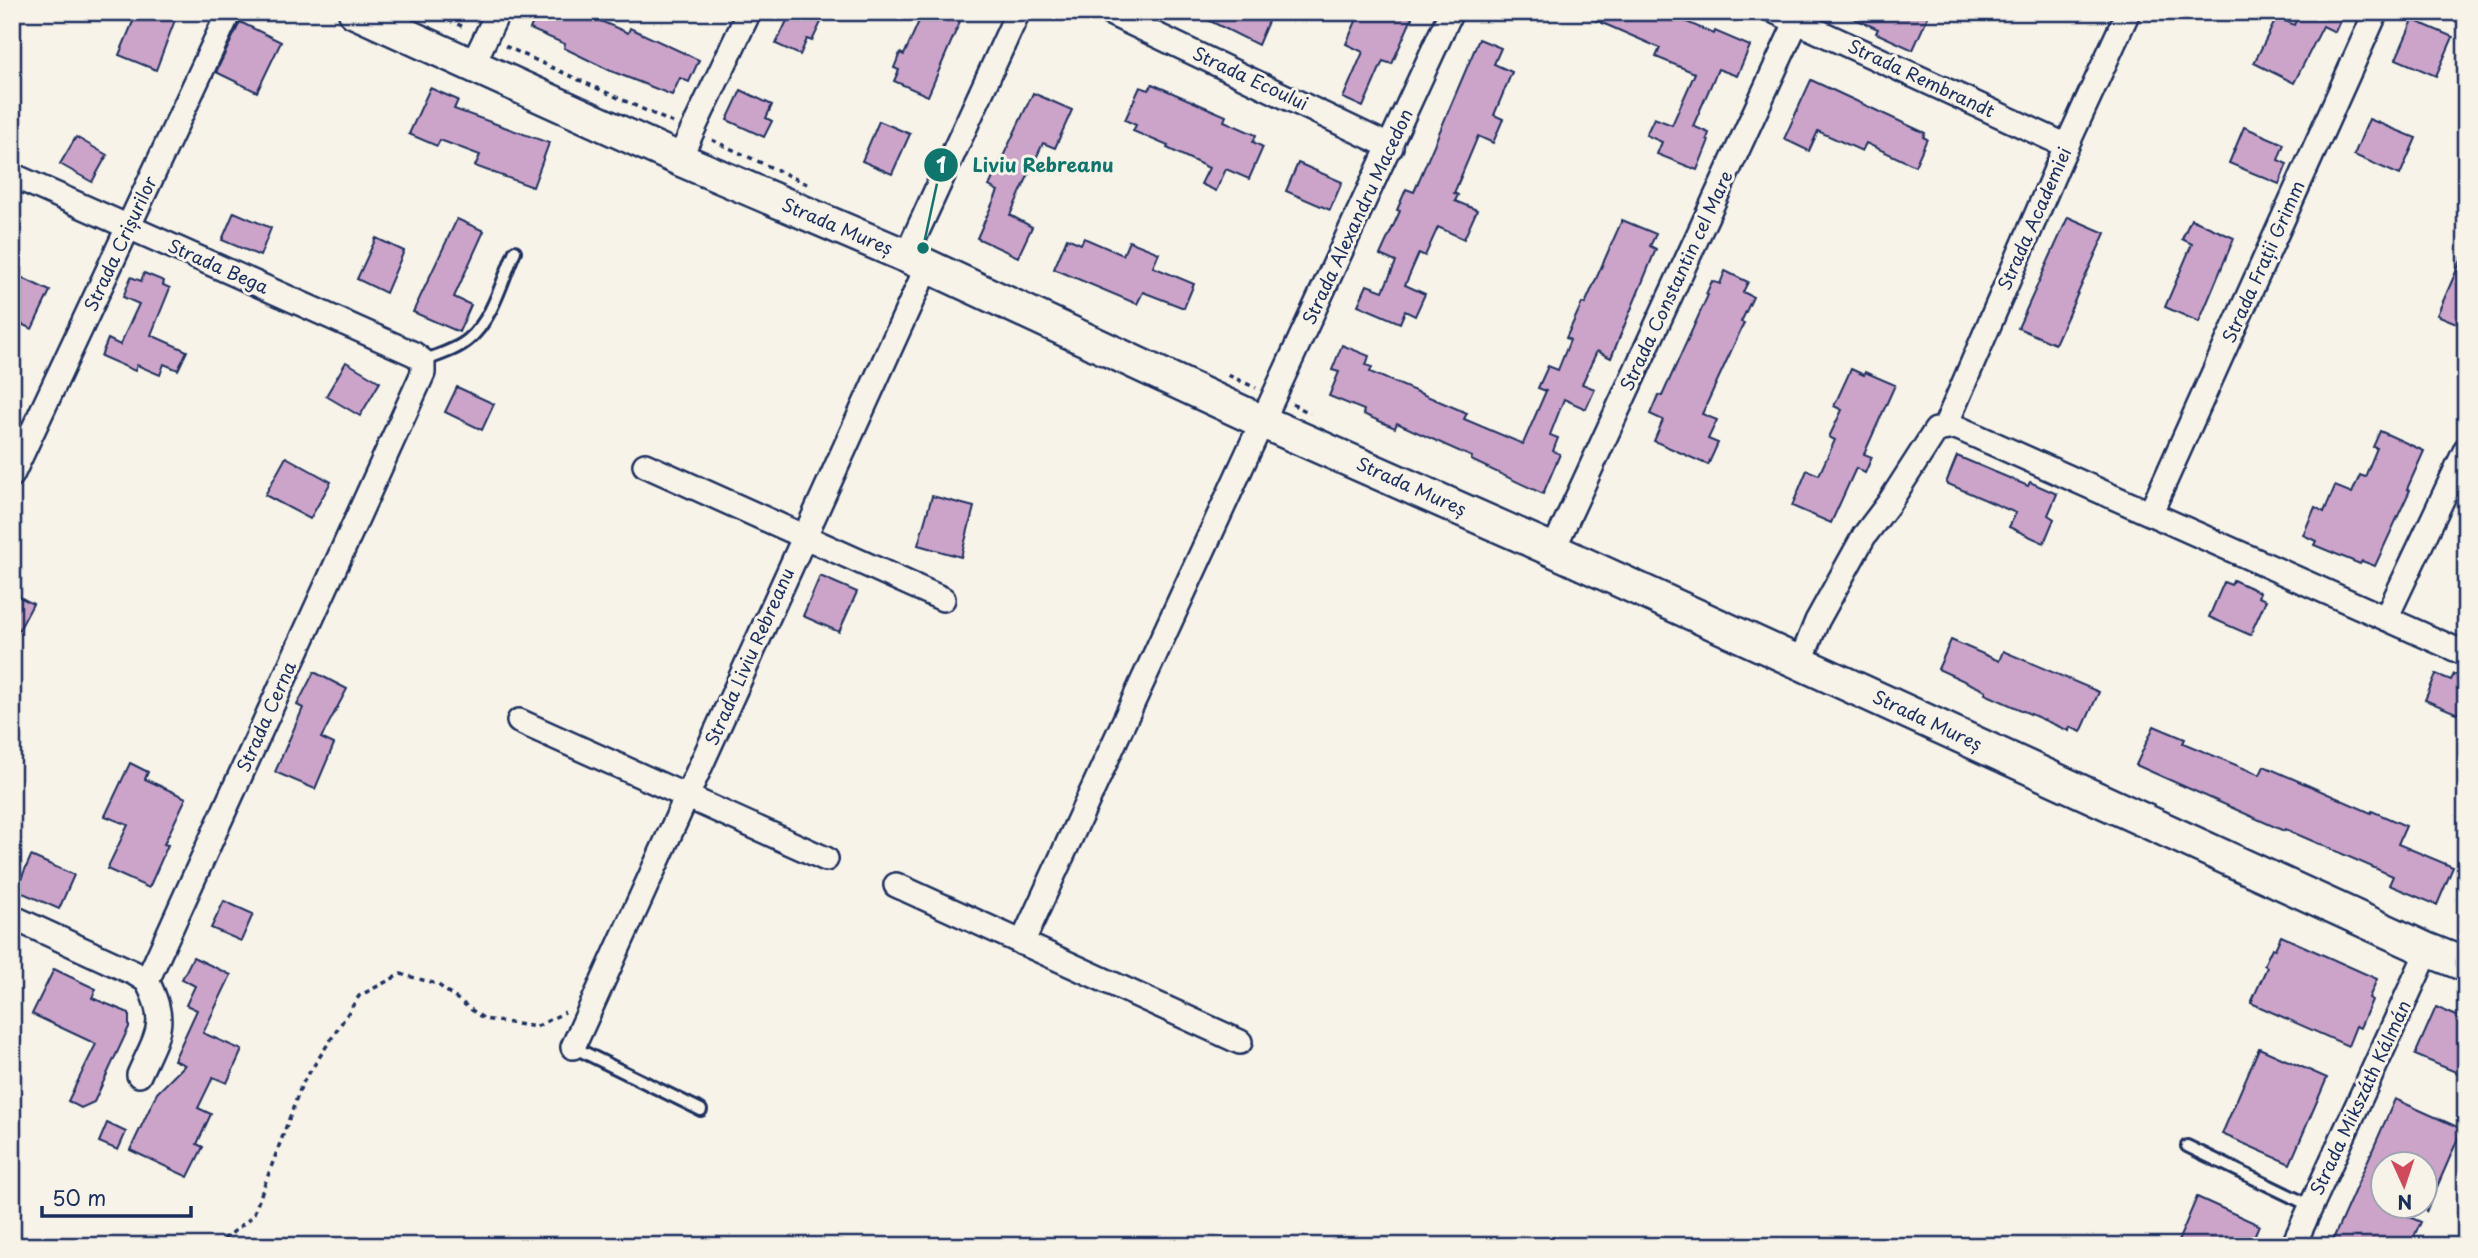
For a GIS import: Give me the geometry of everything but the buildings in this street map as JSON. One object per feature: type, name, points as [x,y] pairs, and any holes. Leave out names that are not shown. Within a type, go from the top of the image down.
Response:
[{"type":"street","name":"Strada Crișurilor","points":[[12,475],[18,449],[129,227],[229,12]]},
{"type":"street","name":"Strada Mureș","points":[[355,12],[679,159],[916,261],[1263,422],[1553,550],[2466,965]]},
{"type":"street","points":[[472,66],[498,12]]},
{"type":"street","points":[[679,159],[749,12]]},
{"type":"street","name":"Strada Liviu Rebreanu","points":[[573,1047],[804,536],[1018,12]]},
{"type":"street","name":"Strada Ecoului","points":[[1108,12],[1391,147]]},
{"type":"street","name":"Strada Alexandru Macedon","points":[[1023,943],[1451,12]]},
{"type":"street","name":"Strada Academiei","points":[[1800,663],[1817,621],[1864,536],[1889,503],[1936,430],[1945,427],[2128,12]]},
{"type":"street","name":"Strada Frații Grimm","points":[[2151,512],[2376,12]]},
{"type":"street","name":"Strada Rembrandt","points":[[1791,16],[2067,146]]},
{"type":"street","name":"Strada Constantin cel Mare","points":[[1553,550],[1791,16]]},
{"type":"street","name":"Strada Bega","points":[[12,175],[414,354],[423,361]]},
{"type":"street","name":"Strada Cerna","points":[[147,981],[423,373],[423,361]]},
{"type":"street","points":[[1945,427],[1955,427],[2151,512],[2466,654]]},
{"type":"street","points":[[2386,618],[2466,449]]},
{"type":"street","points":[[645,465],[943,598]]},
{"type":"street","points":[[519,721],[826,859]]},
{"type":"street","points":[[896,885],[1240,1042]]},
{"type":"street","points":[[12,917],[147,981],[157,1001],[160,1017],[156,1036],[139,1075]]},
{"type":"street","name":"Strada Mikszáth Kálmán","points":[[2293,1246],[2428,950]]},
{"type":"lane","points":[[423,361],[458,346],[477,331],[488,314],[515,251]]},
{"type":"lane","points":[[573,1047],[701,1110]]},
{"type":"lane","points":[[2187,1146],[2311,1206]]},
{"type":"path","points":[[216,1246],[253,1216],[302,1084],[359,996],[401,974],[438,984],[484,1018],[536,1027],[595,998]]},
{"type":"place","name":"Liviu Rebreanu","points":[[923,248]]}]
